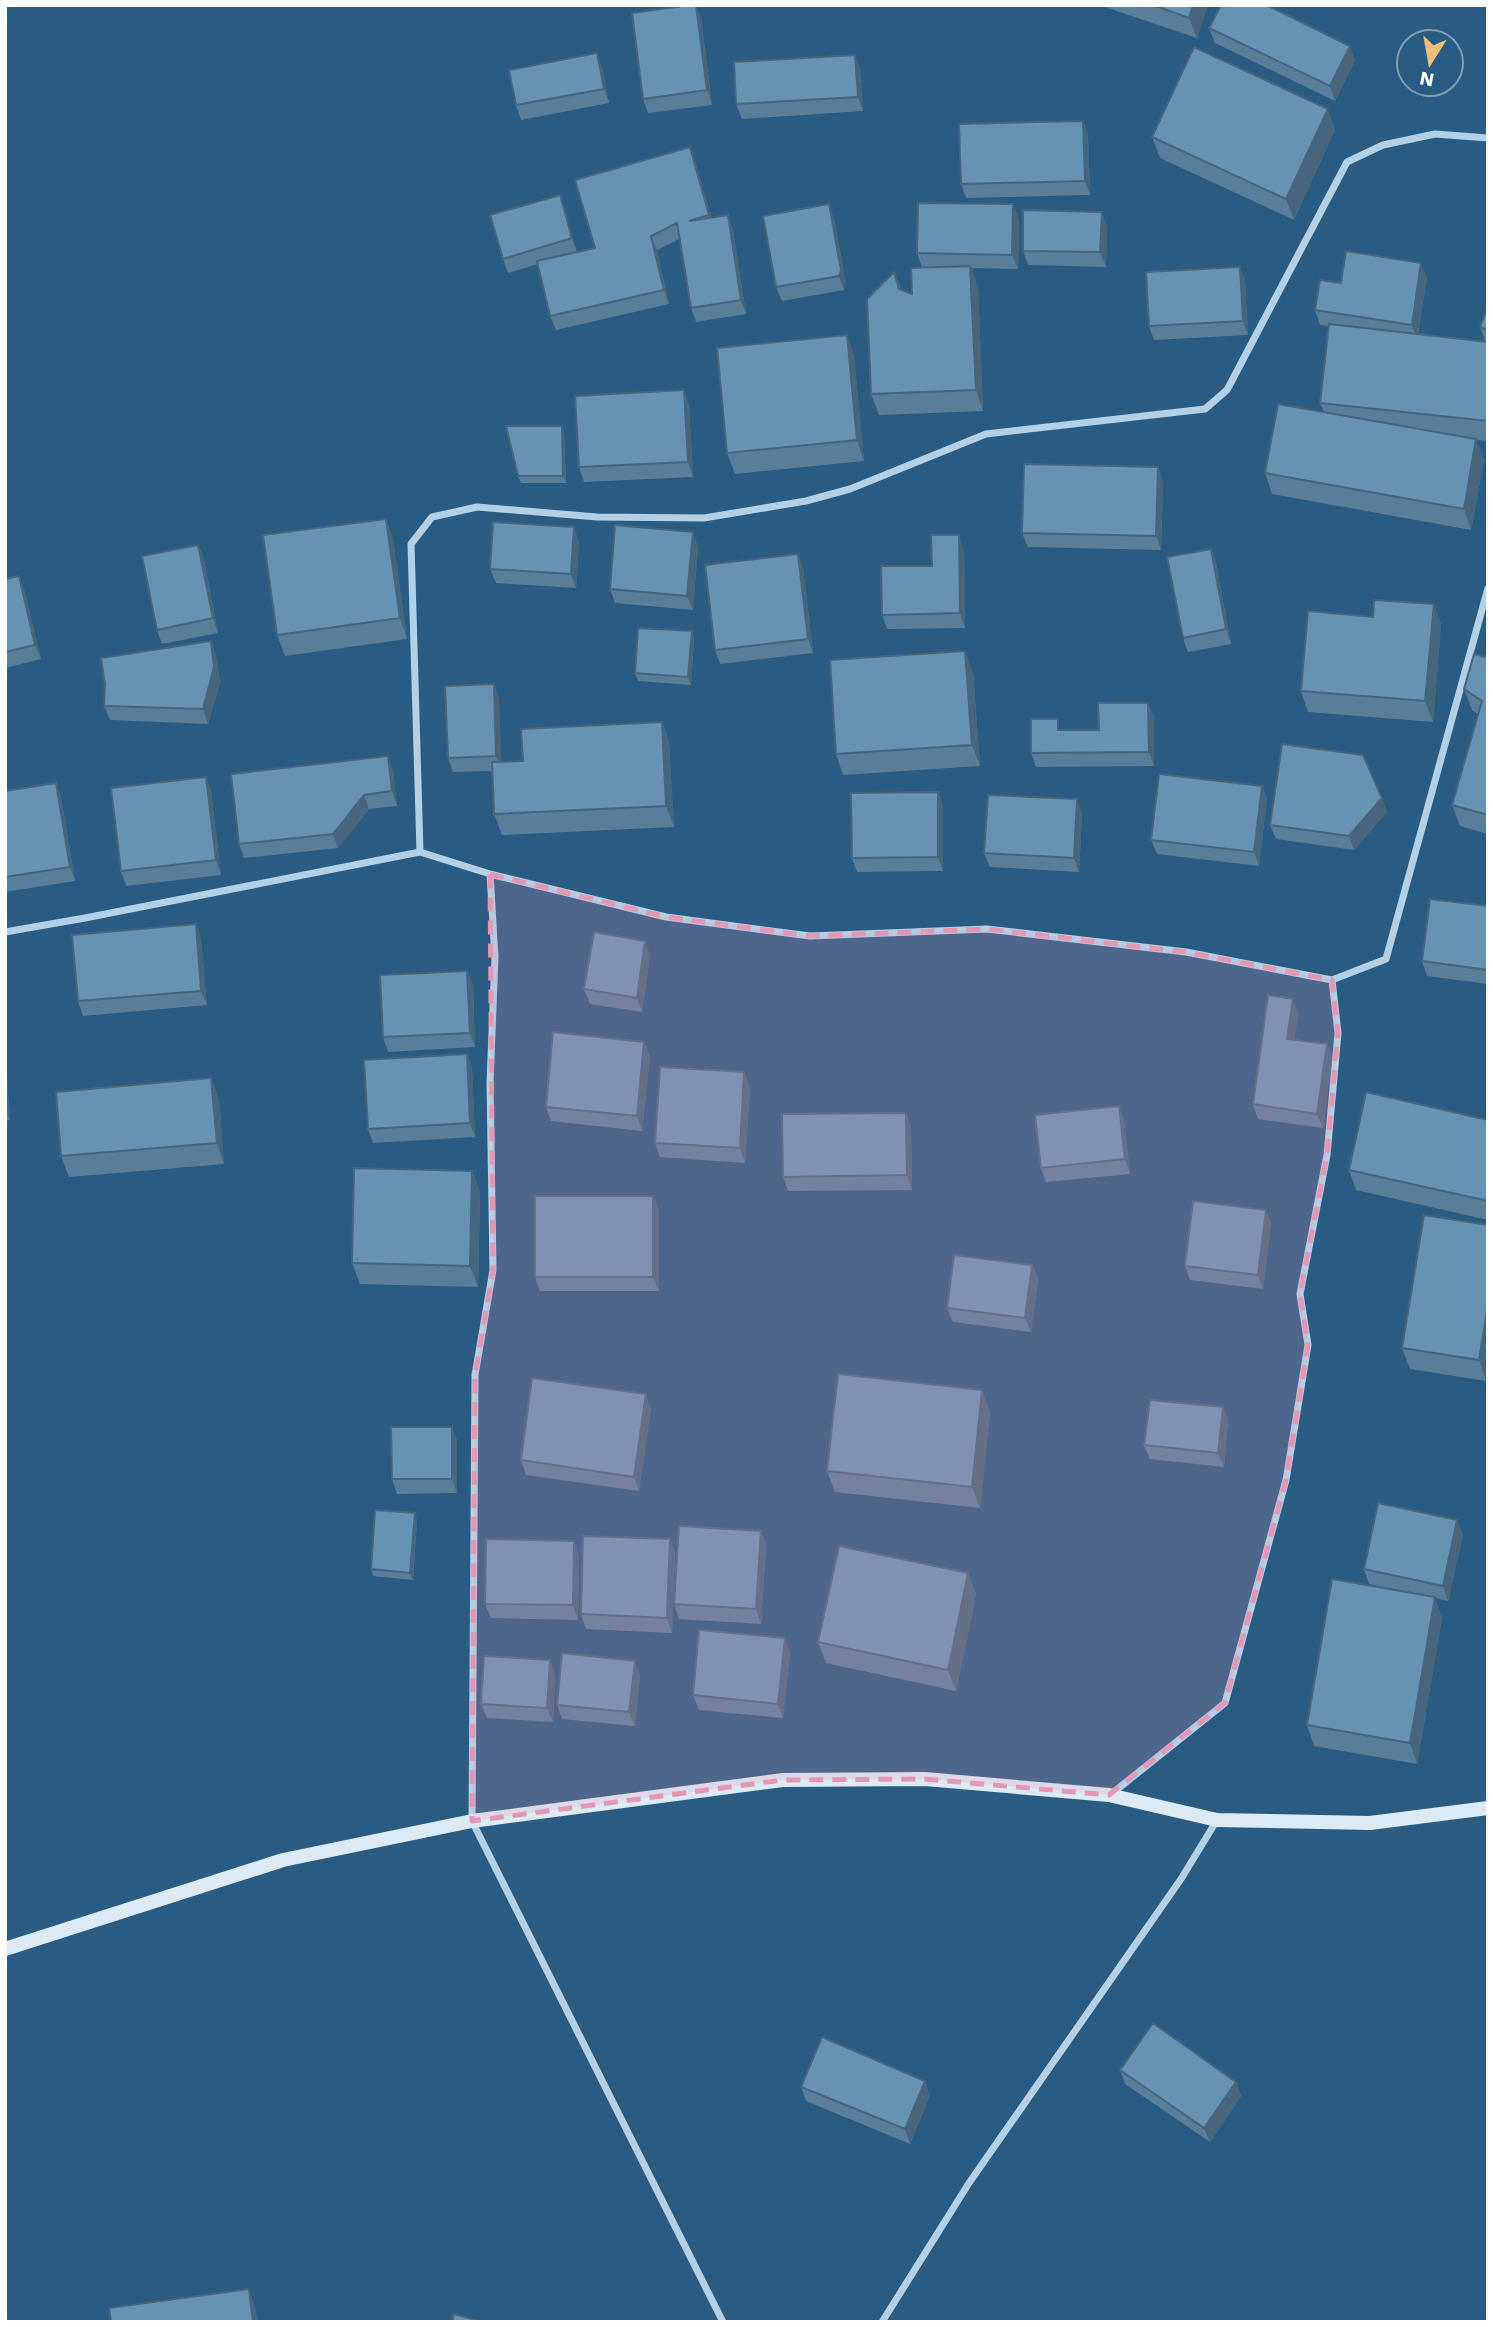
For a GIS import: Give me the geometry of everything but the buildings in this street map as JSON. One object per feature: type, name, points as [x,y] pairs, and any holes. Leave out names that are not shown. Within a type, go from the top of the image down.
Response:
[{"type":"street","points":[[420,852],[411,544],[432,517],[477,507],[597,517],[704,518],[806,501],[850,489],[986,434],[1205,409],[1227,390],[1346,162],[1384,145],[1435,134],[1488,138]]},
{"type":"street","points":[[5,932],[126,911],[420,852],[490,874],[666,917],[810,936],[987,929],[1186,952],[1332,979],[1386,959],[1488,587]]},
{"type":"street","points":[[490,874],[495,957],[490,1083],[494,1270],[475,1376],[472,1821],[723,2322]]},
{"type":"street","points":[[1109,1795],[1225,1703],[1286,1480],[1308,1345],[1300,1294],[1327,1155],[1338,1033],[1332,979]]},
{"type":"street","points":[[5,1949],[283,1860],[472,1821],[783,1780],[925,1779],[1109,1795],[1217,1820],[1370,1823],[1488,1808]]},
{"type":"street","points":[[882,2322],[969,2183],[1174,1890],[1217,1820]]},
{"type":"highlighted area","points":[[490,874],[666,917],[810,936],[987,929],[1186,952],[1332,980],[1338,1033],[1327,1155],[1300,1294],[1308,1345],[1286,1480],[1225,1703],[1109,1795],[925,1779],[783,1780],[472,1821],[475,1375],[493,1270]]}]
